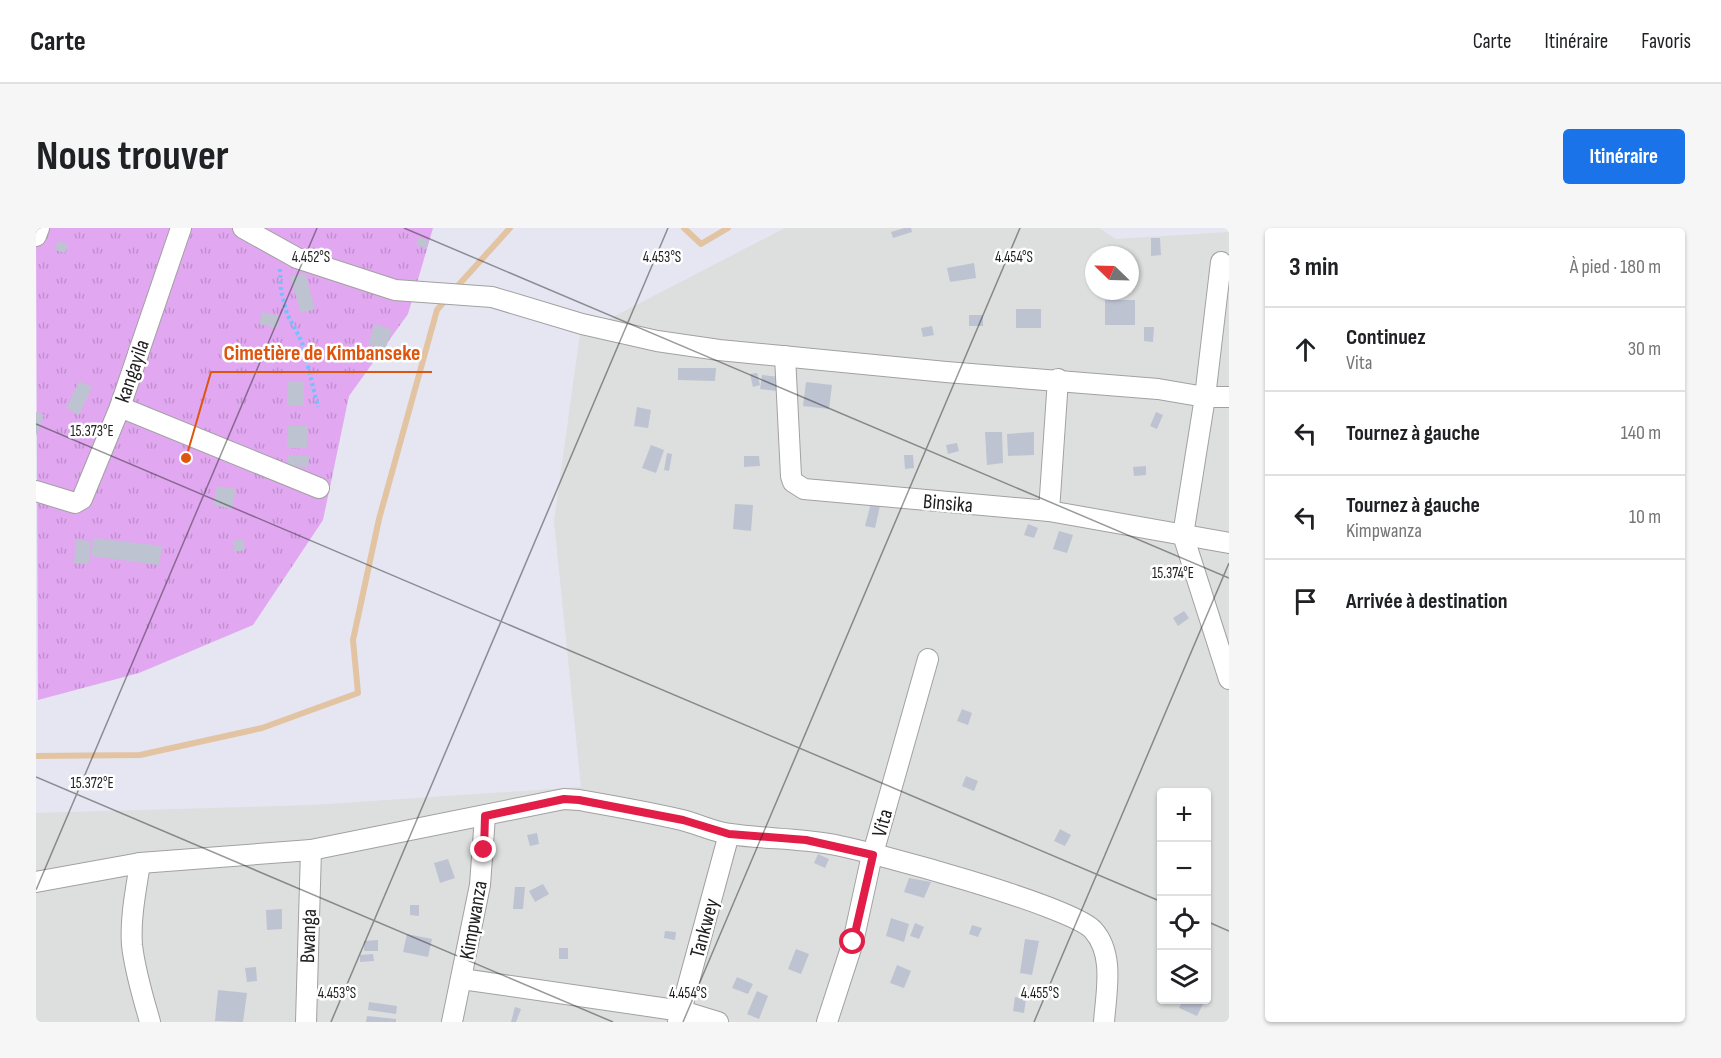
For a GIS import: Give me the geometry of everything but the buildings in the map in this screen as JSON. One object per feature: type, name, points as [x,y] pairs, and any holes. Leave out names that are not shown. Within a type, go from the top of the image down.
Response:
[{"type":"street","points":[[36,236],[39,228]]},
{"type":"street","name":"kangayila","points":[[36,491],[79,503],[120,407],[181,228]]},
{"type":"street","points":[[243,228],[276,247],[356,279],[394,290],[492,297],[582,324],[657,341],[946,372],[1058,380],[1204,397],[1229,397]]},
{"type":"street","points":[[1221,262],[1183,536],[1229,679]]},
{"type":"street","name":"Binsika","points":[[785,356],[791,476],[798,486],[1049,511],[1229,543]]},
{"type":"street","points":[[1049,511],[1058,380]]},
{"type":"street","points":[[120,407],[319,488]]},
{"type":"street","name":"Vita","points":[[827,1022],[853,942],[873,855],[928,659]]},
{"type":"street","points":[[36,882],[140,863],[311,850],[564,799],[579,800],[683,820],[729,834],[806,840],[873,855],[959,878],[1071,915],[1091,927],[1102,940],[1106,955],[1104,1022]]},
{"type":"street","name":"Kimpwanza","points":[[452,1022],[480,885],[485,816]]},
{"type":"street","name":"Tankwey","points":[[680,1016],[729,834]]},
{"type":"street","name":"Bwanga","points":[[306,1022],[311,850]]},
{"type":"street","points":[[140,863],[133,905],[132,944],[136,973],[150,1022]]},
{"type":"street","points":[[462,979],[718,1022]]},
{"type":"path","points":[[276,247],[281,291],[287,314],[302,342],[318,407]]},
{"type":"shaded area","points":[[785,228],[1099,228],[1116,239],[1229,232],[1229,1022],[36,1022],[36,813],[313,805],[581,787],[554,521],[580,334]]},
{"type":"green space","points":[[36,228],[433,228],[408,314],[349,396],[323,520],[253,625],[139,673],[38,700]]},
{"type":"waterway","points":[[454,290],[510,228]]},
{"type":"waterway","points":[[684,228],[701,244],[728,228]]},
{"type":"waterway","points":[[36,756],[140,755],[262,728],[358,693],[353,640],[379,519],[437,310],[447,298]]},
{"type":"place","name":"Cimetière de Kimbanseke","points":[[186,458]]},
{"type":"route","points":[[484,850],[485,816],[564,799],[683,820],[729,834],[834,844],[873,855],[853,942]]}]
